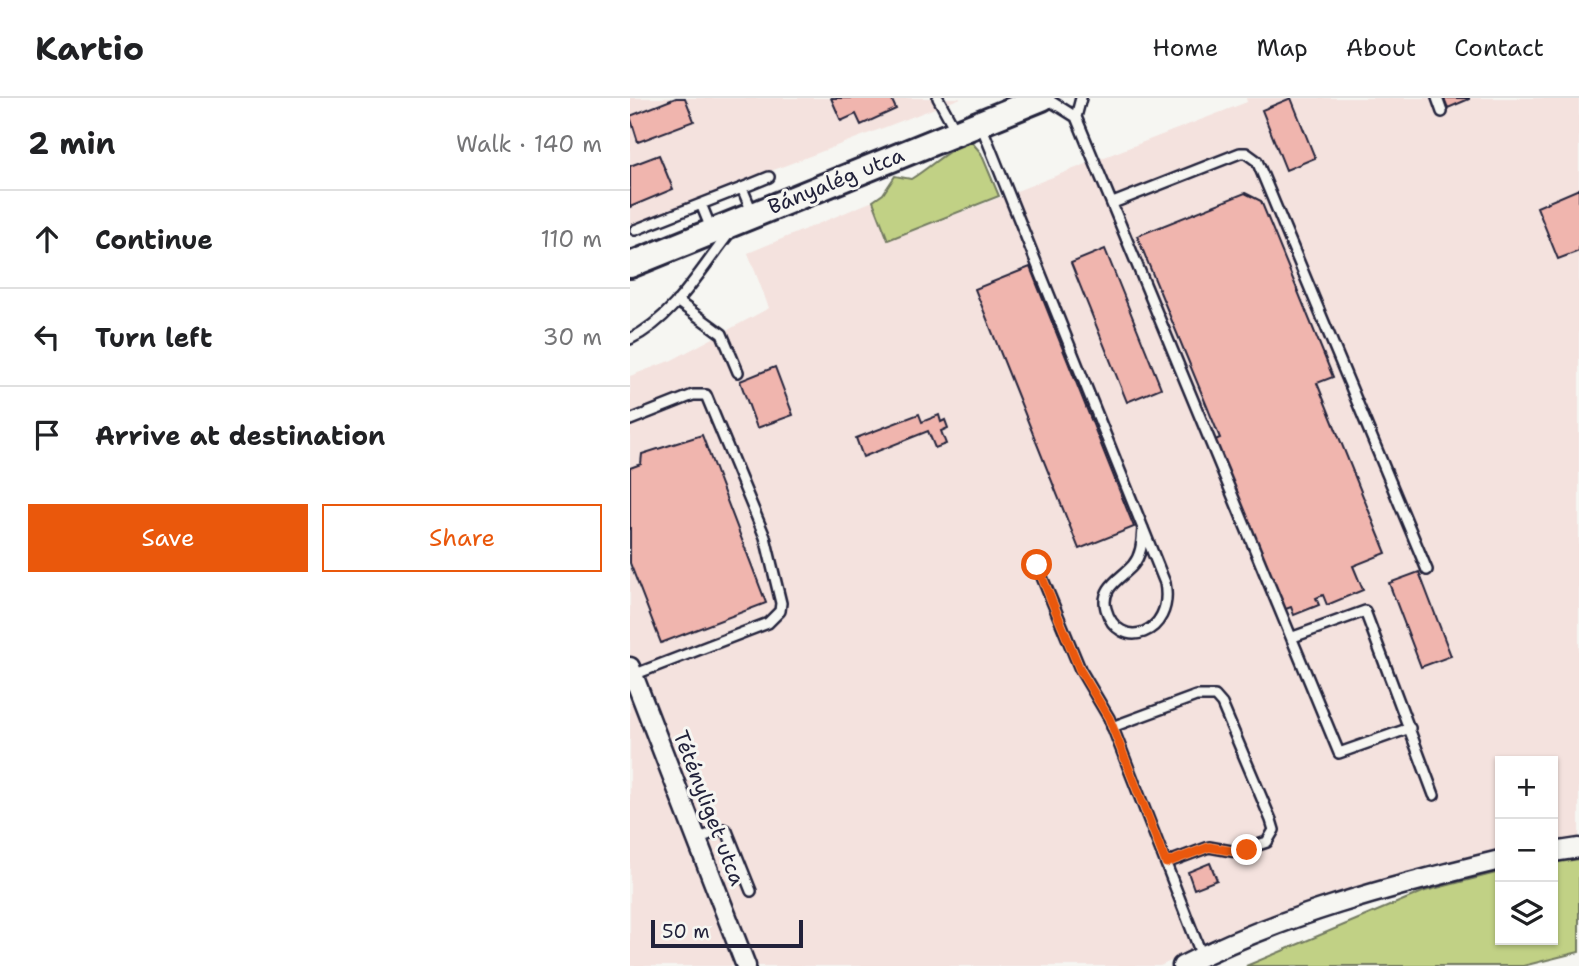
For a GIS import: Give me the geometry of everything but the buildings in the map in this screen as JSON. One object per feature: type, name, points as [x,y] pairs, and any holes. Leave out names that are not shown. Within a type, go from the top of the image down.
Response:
[{"type":"street","name":"Bányalég utca","points":[[630,265],[1038,100]]},
{"type":"street","name":"Tétényliget utca","points":[[632,671],[746,966]]},
{"type":"street","points":[[1558,851],[1579,848]]},
{"type":"street","points":[[1182,966],[1296,918],[1398,884],[1495,861]]},
{"type":"lane","points":[[938,98],[956,132]]},
{"type":"lane","points":[[1076,117],[1080,98]]},
{"type":"lane","points":[[1437,98],[1442,112]]},
{"type":"lane","points":[[1038,100],[1052,102],[1076,117],[1339,753],[1410,728]]},
{"type":"lane","points":[[980,123],[1143,528],[1168,598],[1162,619],[1144,632],[1134,635],[1115,624],[1105,607],[1105,597],[1140,554],[1143,528]]},
{"type":"lane","points":[[1113,203],[1240,153],[1246,153],[1257,161],[1427,570]]},
{"type":"lane","points":[[635,230],[769,177]]},
{"type":"lane","points":[[630,339],[654,325],[746,219],[742,188]]},
{"type":"lane","points":[[701,204],[712,232]]},
{"type":"lane","points":[[677,301],[722,334],[738,372]]},
{"type":"lane","points":[[630,420],[693,395],[706,395],[765,537],[782,603],[780,611],[768,623],[632,671]]},
{"type":"lane","points":[[1037,565],[1080,670],[1112,727],[1202,956]]},
{"type":"lane","points":[[1293,637],[1365,611],[1434,795]]},
{"type":"lane","points":[[1112,727],[1196,696],[1215,696],[1222,704],[1271,820],[1274,830],[1267,842],[1237,852],[1209,847],[1166,863]]},
{"type":"lane","points":[[697,839],[727,831],[751,891]]},
{"type":"shaded area","points":[[630,98],[961,98],[630,225]]},
{"type":"shaded area","points":[[1246,98],[1579,98],[1579,838],[1558,840],[1558,756],[1495,756],[1495,850],[1431,865],[1329,895],[1236,931],[1160,966],[630,966],[630,376],[672,360],[769,308],[748,253],[873,201],[889,240],[1247,102]]},
{"type":"green space","points":[[970,140],[981,153],[999,196],[888,240],[873,201],[883,194],[895,176],[911,179],[954,148]]},
{"type":"green space","points":[[1579,859],[1579,952],[1523,966],[1246,966],[1425,891],[1495,873],[1495,945],[1558,945],[1558,862]]},
{"type":"route","points":[[1037,565],[1080,670],[1109,718],[1166,863],[1209,847],[1219,847],[1230,852],[1247,850]]}]
